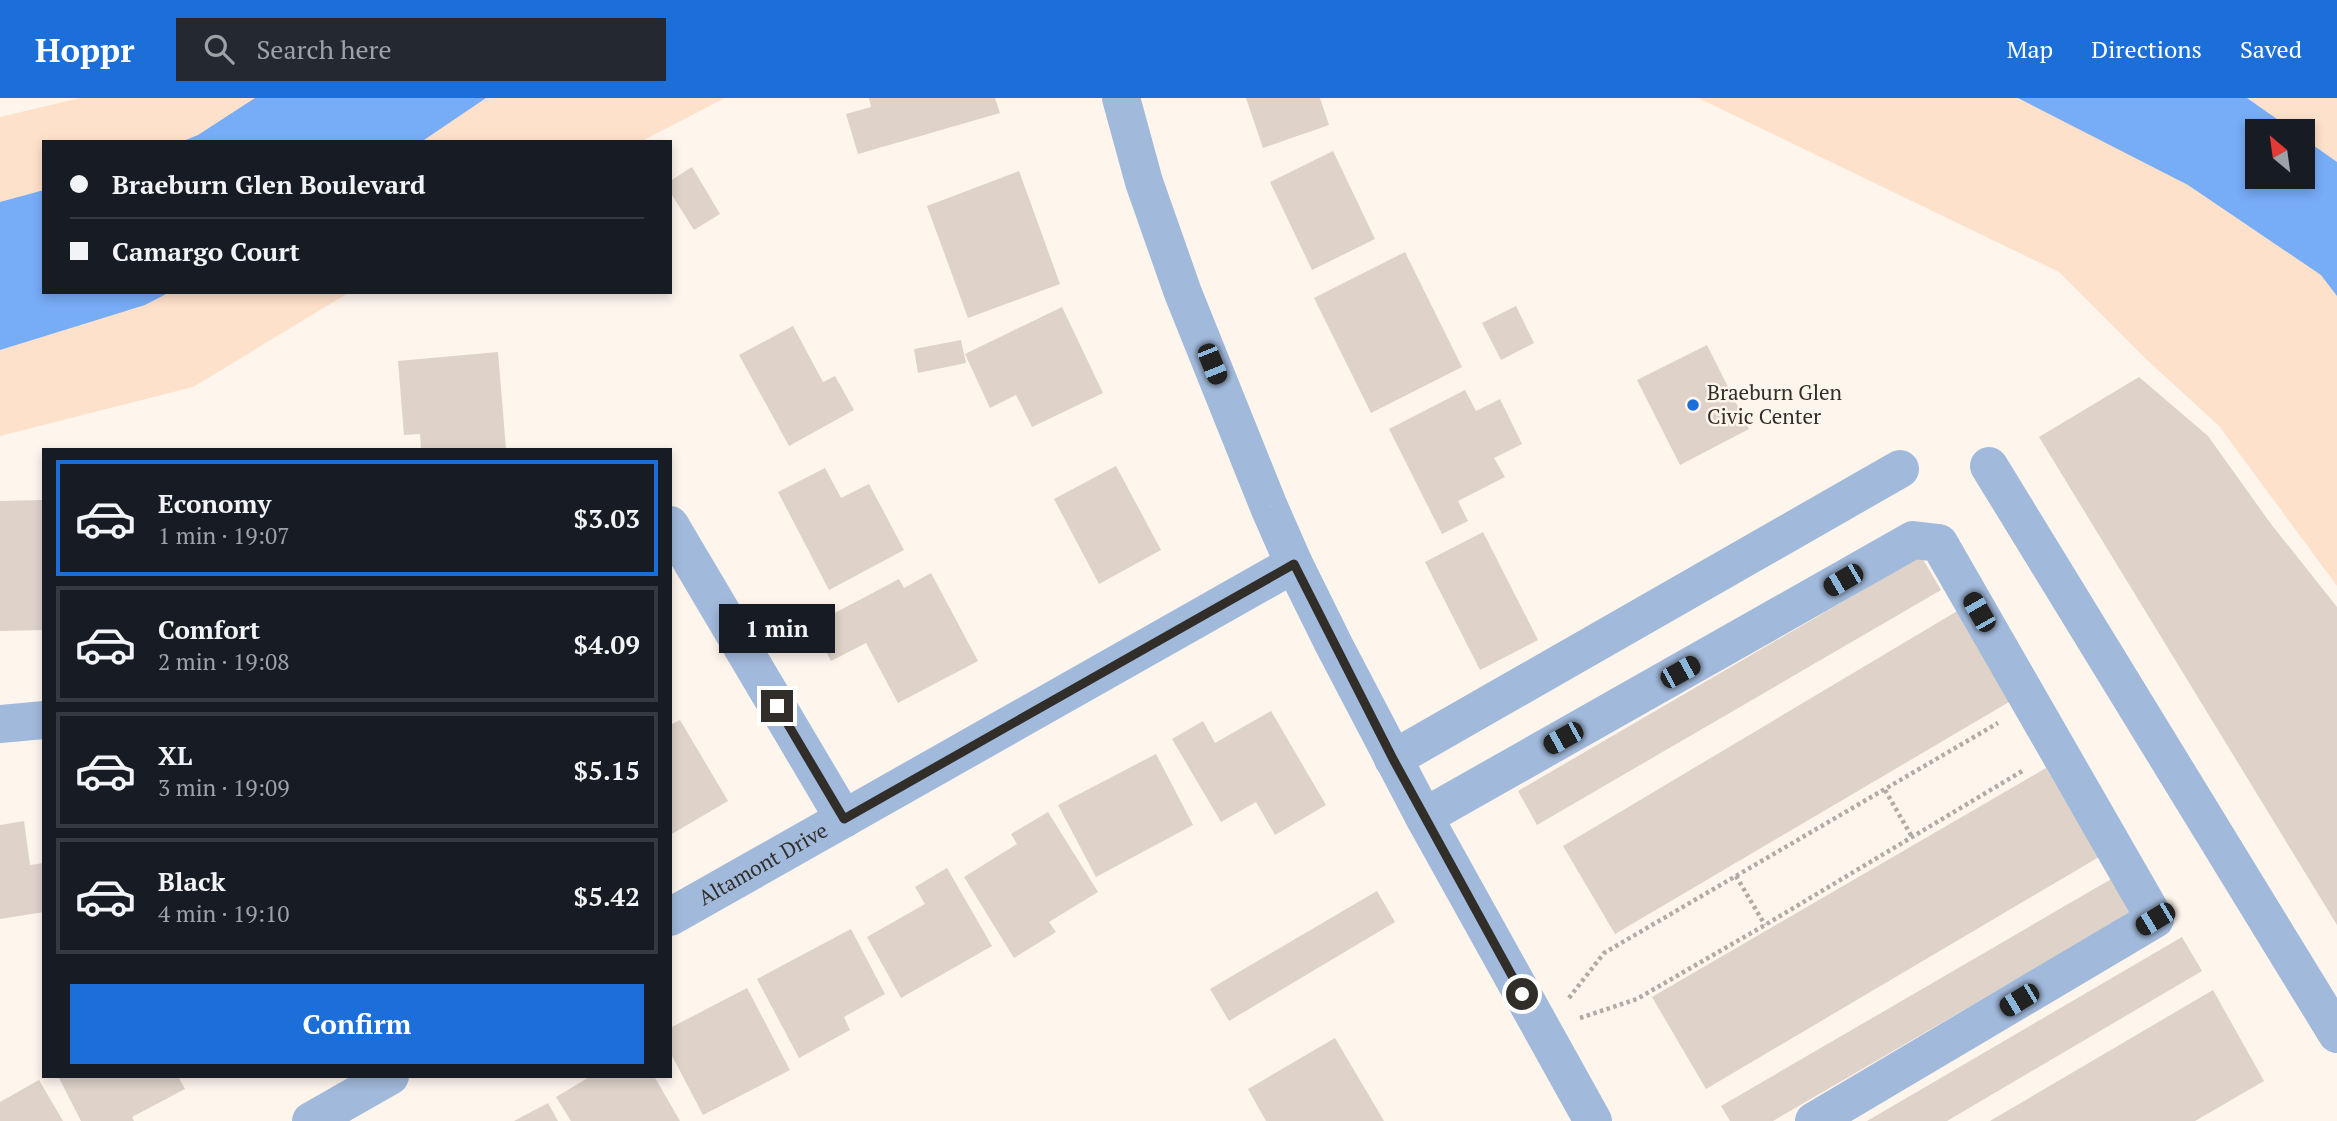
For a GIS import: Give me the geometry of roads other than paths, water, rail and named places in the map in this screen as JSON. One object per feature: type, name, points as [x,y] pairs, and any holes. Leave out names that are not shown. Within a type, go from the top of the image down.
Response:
[{"type":"street","points":[[1121,98],[1144,181],[1183,293],[1294,564],[1424,817],[1593,1121]]},
{"type":"street","points":[[1989,466],[2337,1034]]},
{"type":"street","points":[[1393,759],[1900,469]]},
{"type":"street","points":[[672,528],[844,819]]},
{"type":"street","points":[[1424,817],[1913,540],[1939,543],[2155,919],[1814,1121]]},
{"type":"street","name":"Altamont Drive","points":[[672,916],[1294,564]]},
{"type":"street","points":[[0,724],[42,720]]},
{"type":"street","points":[[311,1121],[386,1078]]},
{"type":"water","points":[[255,98],[486,98],[424,140],[186,140]]},
{"type":"water","points":[[2018,98],[2247,98],[2277,119],[2245,119],[2245,189],[2315,189],[2315,146],[2337,162],[2337,296],[2321,275],[2188,185]]},
{"type":"water","points":[[42,191],[42,294],[166,294],[145,305],[0,350],[0,202]]},
{"type":"place","name":"Braeburn Glen Civic Center","points":[[1693,405]]}]
